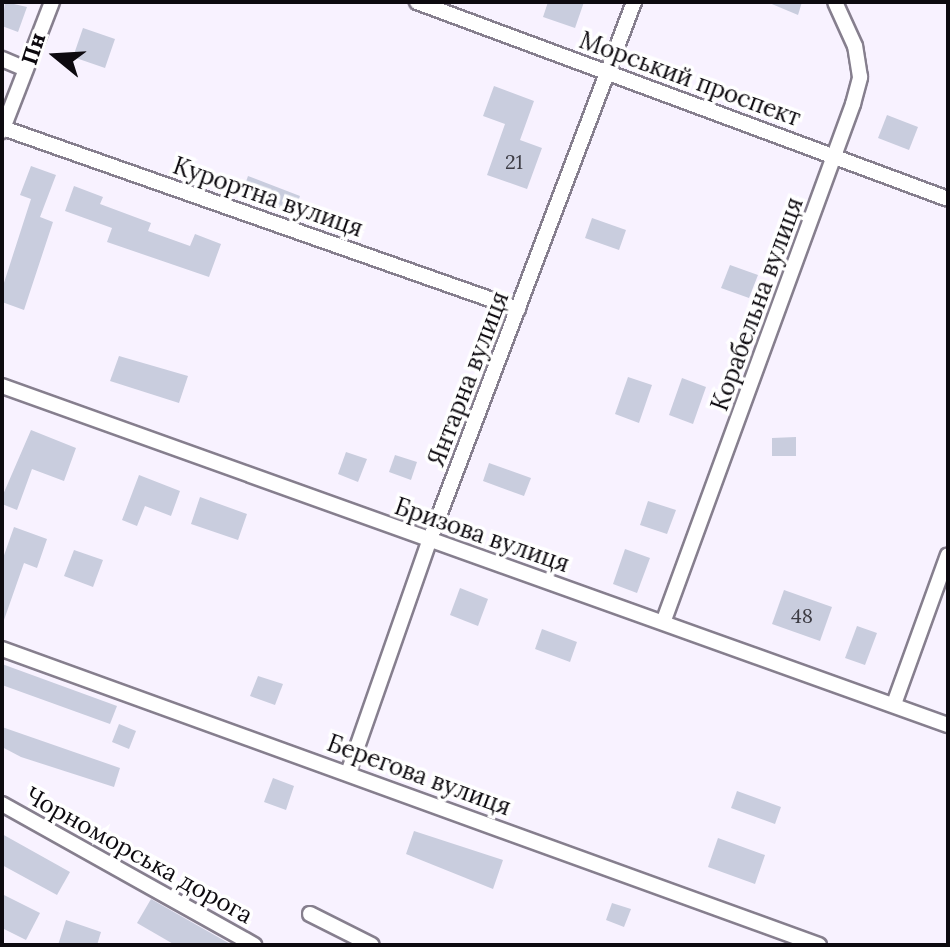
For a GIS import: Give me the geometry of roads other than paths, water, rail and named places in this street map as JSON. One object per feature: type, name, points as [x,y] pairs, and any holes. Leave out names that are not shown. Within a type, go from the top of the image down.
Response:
[{"type":"street","points":[[3,130],[52,2]]},
{"type":"street","name":"Морський проспект","points":[[417,2],[948,199]]},
{"type":"street","name":"Янтарна вулиця","points":[[348,773],[429,542],[634,2]]},
{"type":"street","name":"Корабельна вулиця","points":[[664,620],[835,157],[860,77],[855,46],[835,2]]},
{"type":"street","points":[[2,59],[25,69]]},
{"type":"street","name":"Курортна вулиця","points":[[3,130],[518,309]]},
{"type":"street","name":"Бризова вулиця","points":[[2,386],[429,542],[664,620],[948,725]]},
{"type":"street","points":[[894,704],[948,555]]},
{"type":"street","name":"Берегова вулиця","points":[[2,649],[819,945]]},
{"type":"street","name":"Чорноморська дорога","points":[[2,804],[254,945]]},
{"type":"street","points":[[310,914],[372,945]]}]
